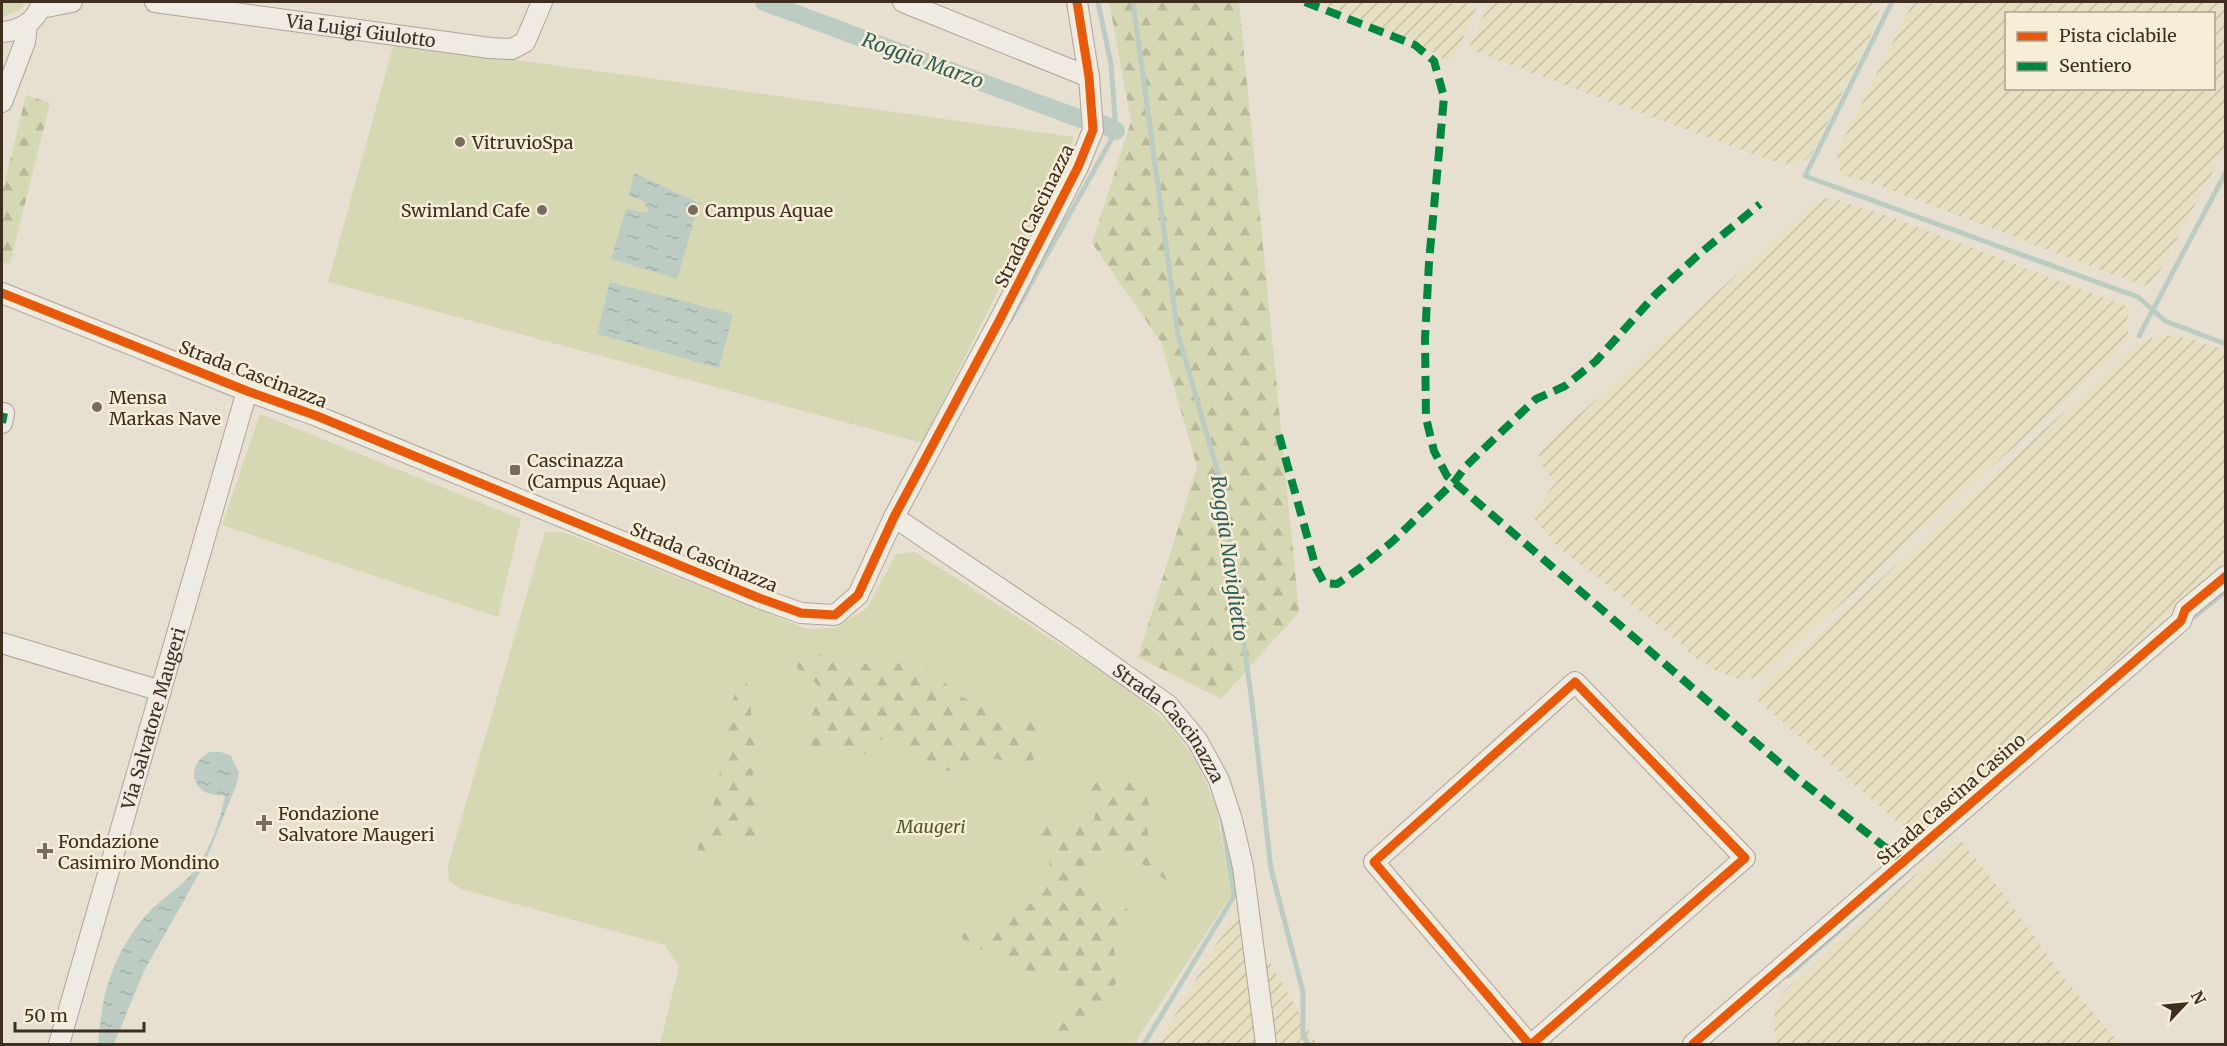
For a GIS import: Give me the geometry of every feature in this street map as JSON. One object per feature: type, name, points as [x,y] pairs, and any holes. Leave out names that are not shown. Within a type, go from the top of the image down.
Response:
[{"type":"street","points":[[2,102],[25,42],[27,25],[41,5],[72,2]]},
{"type":"street","name":"Via Luigi Giulotto","points":[[155,2],[490,48],[512,49],[525,42],[542,2]]},
{"type":"street","points":[[903,2],[1089,77]]},
{"type":"street","name":"Strada Cascinazza","points":[[2,293],[247,392],[316,416],[759,598],[801,613],[835,615],[858,595],[894,517],[1078,167],[1093,130],[1089,77],[1077,2]]},
{"type":"street","points":[[2,32],[27,25]]},
{"type":"street","name":"Via Salvatore Maugeri","points":[[59,1044],[247,392]]},
{"type":"street","name":"Strada Cascinazza","points":[[894,517],[1168,705],[1197,740],[1219,780],[1232,820],[1243,867],[1266,1044]]},
{"type":"street","name":"Strada Cascina Casino","points":[[1693,1044],[2181,621],[2185,610],[2226,576]]},
{"type":"street","points":[[2,643],[161,691]]},
{"type":"street","points":[[1575,682],[1745,858],[1530,1044],[1374,862],[1575,682]]},
{"type":"shaded area","points":[[1318,2],[1479,2],[1453,61],[1449,62],[1414,41]]},
{"type":"shaded area","points":[[1490,2],[1878,2],[1879,10],[1865,47],[1813,152],[1805,160],[1791,164],[1772,161],[1468,49]]},
{"type":"shaded area","points":[[1913,2],[2225,2],[2225,149],[2155,280],[2147,285],[2136,283],[1880,186],[1842,175],[1837,159],[1841,144]]},
{"type":"shaded area","points":[[1826,198],[1888,216],[2131,308],[2126,322],[2129,338],[2113,357],[1761,677],[1742,680],[1717,671],[1694,657],[1672,636],[1558,547],[1532,516],[1555,483],[1538,460],[1540,452],[1552,438],[1817,202]]},
{"type":"shaded area","points":[[2166,335],[2187,338],[2225,350],[2225,562],[2005,760],[1923,831],[1913,834],[1758,701],[1761,688],[2136,346],[2146,339]]},
{"type":"shaded area","points":[[1958,841],[1962,842],[2000,889],[2063,977],[2120,1044],[1775,1044],[1774,1007],[1785,990],[1876,908]]},
{"type":"shaded area","points":[[1238,907],[1317,1044],[1158,1044]]},
{"type":"green space","points":[[2,2],[26,2],[20,10],[4,16],[2,15]]},
{"type":"green space","points":[[1109,2],[1239,2],[1299,612],[1221,699],[1138,657],[1197,467],[1161,342],[1092,243],[1131,121]]},
{"type":"green space","name":"Campus Aquae","points":[[394,43],[1075,137],[922,443],[328,282]]},
{"type":"green space","points":[[26,95],[50,103],[10,264],[2,262],[2,193]]},
{"type":"green space","points":[[260,414],[521,519],[498,617],[222,525]]},
{"type":"green space","name":"Maugeri","points":[[545,532],[563,532],[807,629],[835,628],[867,608],[896,554],[915,552],[1123,685],[1169,724],[1197,762],[1216,806],[1231,895],[1134,1044],[660,1044],[679,967],[665,945],[461,889],[449,881],[448,865]]},
{"type":"green space","points":[[827,652],[860,663],[886,666],[905,662],[929,670],[959,695],[982,708],[1031,721],[1043,728],[1033,752],[1034,766],[1025,775],[1004,762],[993,759],[955,771],[945,770],[927,764],[896,738],[883,738],[862,757],[839,752],[821,754],[809,749],[806,741],[807,726],[816,704],[818,689],[813,680],[797,667],[796,655],[802,654],[809,658]]},
{"type":"green space","points":[[743,678],[751,690],[751,726],[759,753],[759,760],[747,789],[761,814],[762,833],[760,841],[729,842],[701,865],[697,852],[701,835],[713,811],[715,788],[723,763],[728,709]]},
{"type":"green space","points":[[1096,775],[1117,778],[1141,789],[1149,805],[1150,844],[1172,868],[1166,880],[1121,851],[1107,856],[1097,864],[1092,876],[1094,890],[1125,906],[1129,912],[1128,919],[1121,923],[1115,936],[1114,951],[1120,974],[1098,1021],[1060,1037],[1044,1030],[1045,1024],[1052,1019],[1064,1023],[1070,1017],[1075,1008],[1077,991],[1071,986],[1064,986],[1052,972],[1020,976],[1008,962],[997,955],[965,944],[962,937],[968,930],[994,929],[1002,922],[1008,909],[1035,903],[1040,899],[1050,861],[1047,848],[1036,827],[1039,822],[1051,818],[1069,827],[1094,820],[1095,809],[1090,777]]},
{"type":"water","points":[[634,173],[699,203],[677,279],[611,259],[626,209],[647,213],[648,208],[641,200],[629,196]]},
{"type":"water","points":[[610,282],[733,314],[719,368],[597,334]]},
{"type":"water","points":[[209,752],[221,752],[231,756],[239,773],[236,786],[204,865],[144,971],[114,1044],[98,1044],[102,1010],[109,980],[130,936],[146,915],[195,870],[212,839],[225,795],[206,792],[195,781],[194,774],[196,766]]},
{"type":"waterway","name":"Roggia Marzo","points":[[764,2],[1081,119]]},
{"type":"waterway","points":[[1010,321],[1116,131],[1111,64],[1098,2]]},
{"type":"waterway","name":"Roggia Naviglietto","points":[[1133,2],[1178,334],[1223,490],[1252,703],[1271,869],[1303,992],[1303,1035],[1308,1044]]},
{"type":"waterway","points":[[1892,2],[1805,176],[2138,297],[2165,321],[2226,344]]},
{"type":"waterway","name":"Roggia Marzo","points":[[1103,124],[1116,131]]},
{"type":"waterway","points":[[2139,336],[2226,172]]},
{"type":"waterway","points":[[2194,617],[2226,591]]},
{"type":"waterway","points":[[1144,1044],[1234,896],[1222,818]]},
{"type":"waterway","points":[[1788,976],[1908,870]]},
{"type":"marked path","points":[[1305,2],[1415,45],[1434,61],[1444,97],[1429,262],[1425,339],[1426,418],[1434,451],[1447,476],[1797,778],[1904,862]]},
{"type":"marked path","points":[[1279,435],[1316,568],[1324,583],[1337,584],[1393,541],[1536,399],[1565,386],[1596,361],[1656,294],[1697,256],[1760,204]]},
{"type":"marked path","points":[[2,423],[4,413]]},
{"type":"cycle path","points":[[2,293],[247,391],[317,416],[759,598],[801,613],[835,615],[858,595],[894,517],[1078,167],[1093,130],[1089,77],[1077,2]]},
{"type":"cycle path","points":[[1693,1044],[2181,621],[2185,610],[2226,576]]},
{"type":"cycle path","points":[[1529,1044],[1374,862],[1575,682],[1745,858],[1532,1044]]},
{"type":"place","name":"VitruvioSpa","points":[[460,142]]},
{"type":"place","name":"Swimland Cafe","points":[[542,210]]},
{"type":"place","name":"Campus Aquae","points":[[693,210]]},
{"type":"place","name":"Mensa Markas Nave","points":[[97,407]]},
{"type":"place","name":"Cascinazza (Campus Aquae)","points":[[515,470]]},
{"type":"place","name":"Fondazione Salvatore Maugeri","points":[[264,823]]},
{"type":"place","name":"Fondazione Casimiro Mondino","points":[[45,851]]}]
